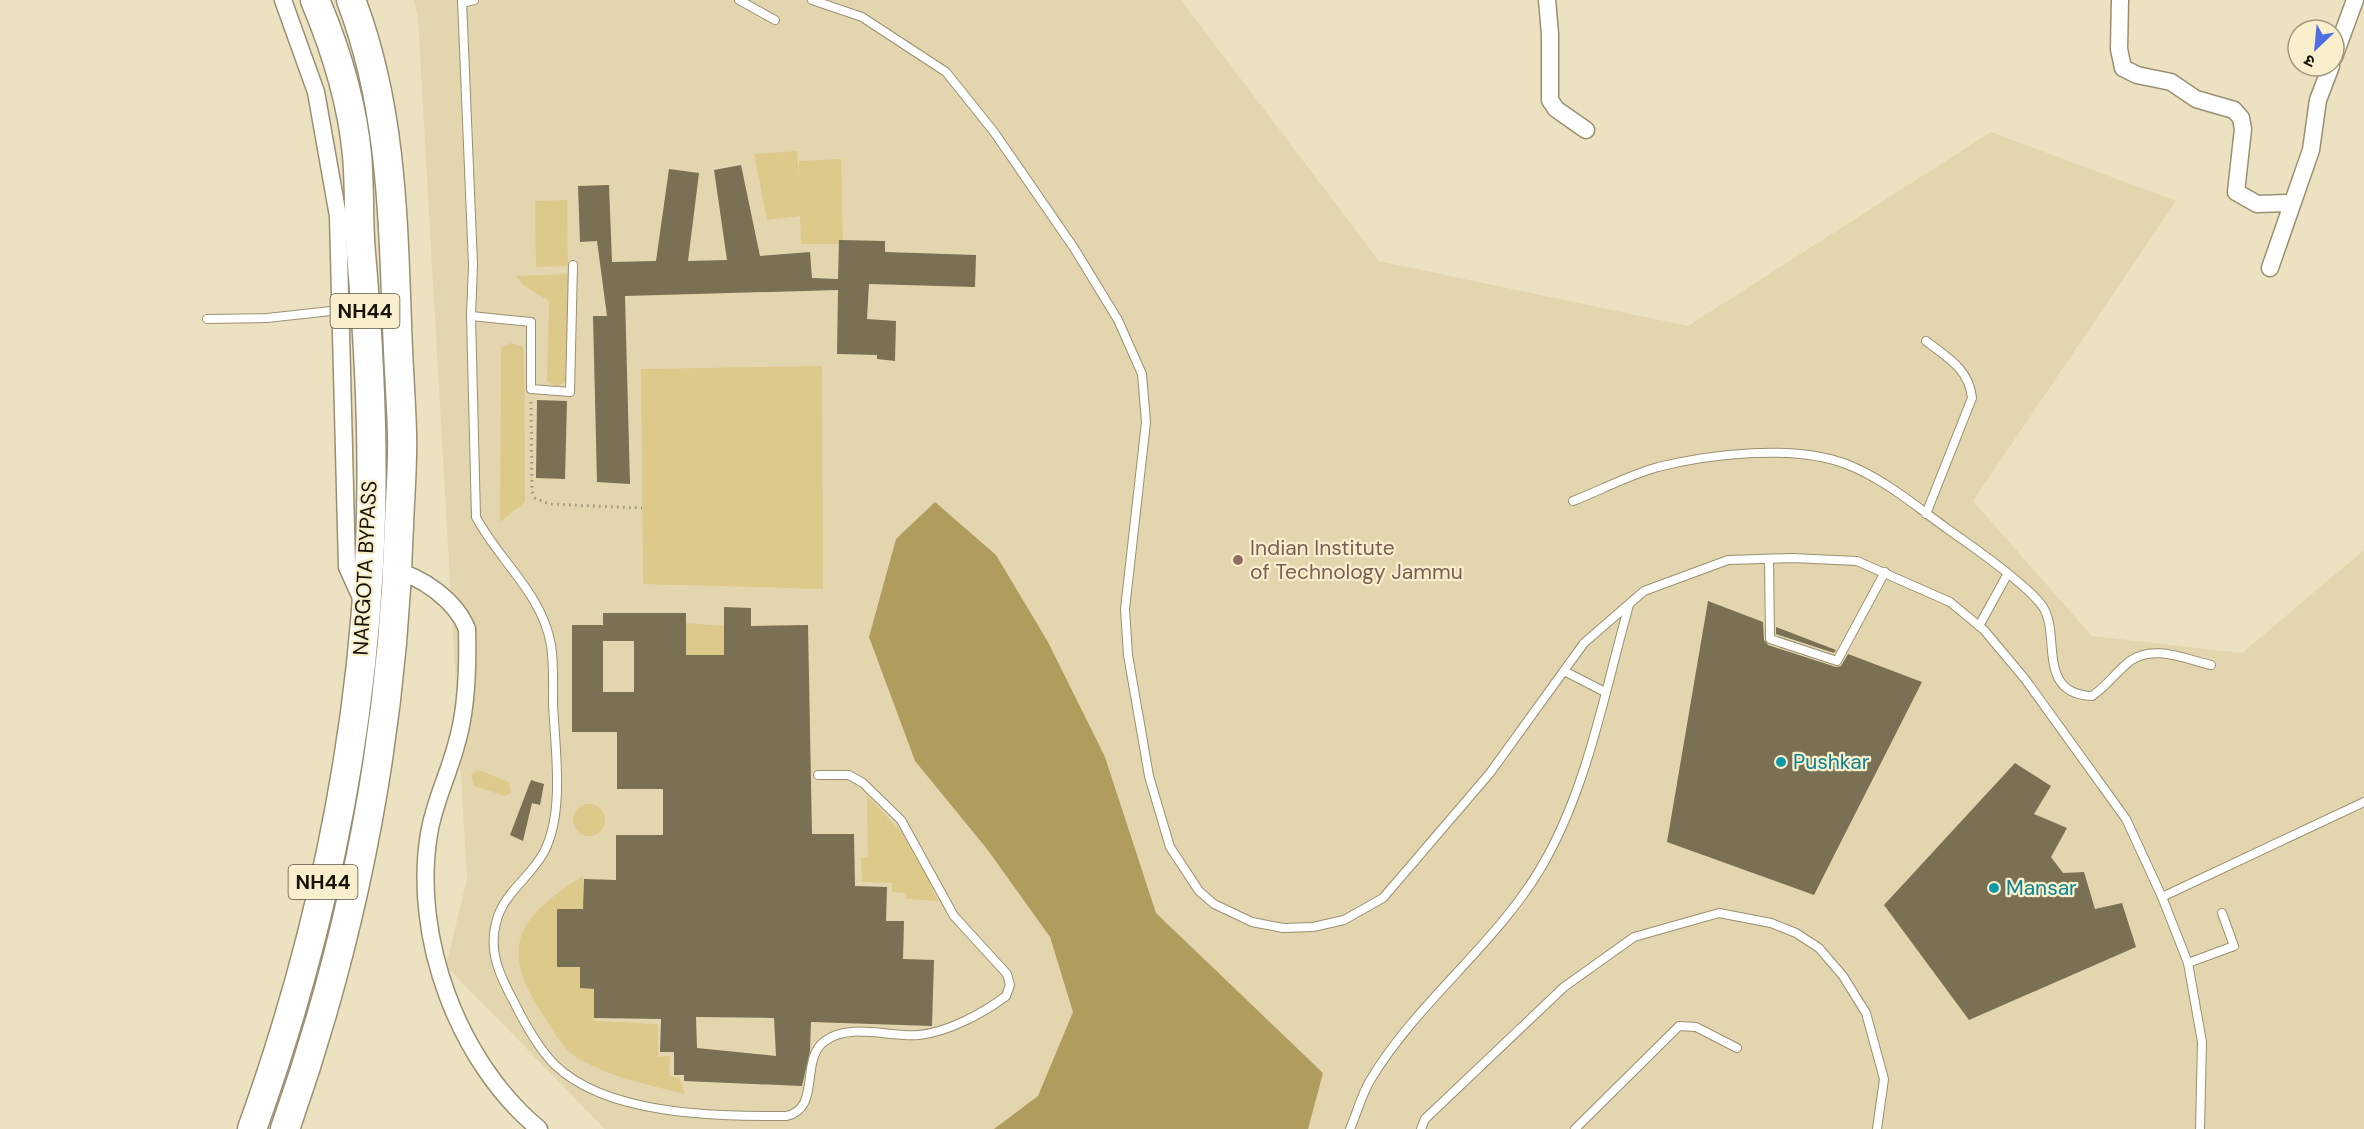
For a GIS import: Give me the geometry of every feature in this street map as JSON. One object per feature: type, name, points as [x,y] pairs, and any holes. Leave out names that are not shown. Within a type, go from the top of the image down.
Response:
[{"type":"highway","name":"NARGOTA BYPASS","points":[[252,1129],[299,981],[324,881],[347,758],[365,619],[369,565],[369,393],[357,154],[339,63],[315,0]]},
{"type":"highway","name":"NARGOTA BYPASS","points":[[285,1129],[322,1012],[355,891],[382,743],[395,629],[402,434],[394,210],[384,119],[369,55],[351,0]]},
{"type":"street","points":[[284,0],[316,92],[338,216],[347,567],[365,619]]},
{"type":"street","points":[[1546,0],[1550,34],[1550,100],[1556,109],[1586,130]]},
{"type":"street","points":[[2120,0],[2119,49],[2123,68],[2137,75],[2171,82],[2196,99],[2234,110],[2241,118],[2244,129],[2244,144],[2235,186],[2236,192],[2257,204],[2291,203]]},
{"type":"street","points":[[2346,24],[2355,0]]},
{"type":"street","points":[[2270,268],[2311,150],[2318,100],[2326,78]]},
{"type":"street","points":[[369,565],[398,571],[442,596],[463,618],[467,629],[461,728],[436,800],[429,835],[425,889],[438,973],[468,1040],[491,1075],[523,1116],[539,1129]]},
{"type":"lane","points":[[474,0],[462,2],[473,265],[471,316],[476,517],[488,540],[531,592],[543,616],[551,645],[558,785],[549,838],[543,853],[504,901],[493,940],[497,970],[518,1010],[555,1065],[578,1081],[627,1101],[713,1116],[786,1116],[798,1114],[804,1106],[815,1056],[823,1041],[836,1035],[856,1033],[917,1035],[936,1032],[1006,996],[1010,985],[1007,974],[954,916],[901,820],[863,783],[849,775],[818,775]]},
{"type":"lane","points":[[739,0],[775,20]]},
{"type":"lane","points":[[812,0],[862,17],[946,72],[994,132],[1074,248],[1118,320],[1142,374],[1146,422],[1125,609],[1128,655],[1149,776],[1170,847],[1199,891],[1214,904],[1252,922],[1283,928],[1313,927],[1344,920],[1383,898],[1490,773],[1584,643],[1644,591],[1728,560],[1857,561],[1950,602],[1979,626],[2025,679],[2126,819],[2162,897],[2188,963],[2202,1042],[2200,1129]]},
{"type":"lane","points":[[471,316],[531,322],[531,389],[570,392],[573,265]]},
{"type":"lane","points":[[207,319],[267,318],[340,310]]},
{"type":"lane","points":[[1926,341],[1960,367],[1971,382],[1972,398],[1926,514]]},
{"type":"lane","points":[[1573,501],[1656,468],[1724,456],[1786,453],[1846,464],[1891,489],[2035,596],[2045,610],[2049,622],[2049,646],[2057,674],[2063,684],[2073,692],[2092,696],[2130,661],[2146,653],[2161,653],[2211,665]]},
{"type":"lane","points":[[1769,559],[1770,639],[1837,661],[1885,572]]},
{"type":"lane","points":[[1979,626],[2007,575]]},
{"type":"lane","points":[[1350,1129],[1370,1080],[1416,1017],[1491,937],[1545,860],[1578,789],[1629,604]]},
{"type":"lane","points":[[1564,670],[1605,692]]},
{"type":"lane","points":[[2162,897],[2364,802]]},
{"type":"lane","points":[[1421,1129],[1425,1119],[1556,996],[1599,962],[1634,937],[1719,913],[1771,923],[1796,933],[1819,948],[1843,976],[1866,1013],[1884,1079],[1877,1129]]},
{"type":"lane","points":[[2188,963],[2234,946],[2222,913]]},
{"type":"lane","points":[[1575,1129],[1679,1026],[1696,1027],[1737,1048]]},
{"type":"path","points":[[531,400],[532,491],[535,498],[549,504],[642,508]]},
{"type":"shaded area","name":"Indian Institute of Technology Jammu","points":[[414,0],[1181,0],[1379,261],[1688,326],[1991,132],[2176,201],[1973,501],[2092,636],[2242,653],[2364,550],[2364,1129],[605,1129],[446,966],[467,879],[418,19]]},
{"type":"shaded area","points":[[797,151],[799,175],[799,161],[841,159],[843,244],[801,244],[800,216],[767,220],[754,154]]},
{"type":"shaded area","points":[[567,200],[568,266],[536,267],[535,201]]},
{"type":"shaded area","points":[[568,274],[567,380],[557,387],[547,381],[549,301],[523,285],[516,276]]},
{"type":"shaded area","points":[[511,343],[522,346],[524,350],[525,502],[500,522],[501,348]]},
{"type":"shaded area","points":[[822,366],[823,589],[643,584],[641,369]]},
{"type":"shaded area","points":[[935,502],[996,555],[1048,642],[1105,757],[1156,913],[1323,1073],[1308,1129],[994,1129],[1038,1096],[1073,1012],[1050,937],[987,849],[915,761],[869,637],[896,539]]},
{"type":"shaded area","points":[[686,623],[724,626],[724,655],[686,655]]},
{"type":"shaded area","points":[[478,770],[509,782],[511,793],[505,796],[474,786],[471,775]]},
{"type":"shaded area","points":[[867,795],[913,845],[938,901],[907,899],[906,893],[892,892],[892,883],[862,882],[861,857],[868,858]]},
{"type":"shaded area","points":[[589,804],[601,808],[605,820],[601,832],[589,836],[577,832],[573,820],[577,808]]},
{"type":"shaded area","points":[[583,876],[584,909],[557,909],[557,967],[580,967],[580,988],[594,989],[594,1021],[658,1024],[658,1057],[670,1056],[669,1075],[680,1079],[685,1094],[619,1076],[575,1056],[559,1040],[529,991],[521,970],[519,951],[522,935],[530,920],[543,905]]},
{"type":"building","points":[[741,165],[760,256],[810,252],[812,278],[838,279],[839,240],[885,241],[885,252],[976,255],[975,287],[869,284],[867,319],[896,321],[895,361],[877,359],[877,355],[837,354],[838,290],[625,296],[630,484],[597,482],[593,316],[607,316],[597,241],[580,242],[578,186],[609,185],[612,262],[656,261],[669,169],[699,173],[688,261],[727,260],[714,170]]},
{"type":"building","points":[[537,400],[567,401],[565,479],[536,478]]},
{"type":"building","name":"Pushkar","points":[[1708,601],[1763,622],[1764,640],[1768,645],[1836,667],[1841,666],[1848,654],[1922,682],[1814,895],[1667,842]]},
{"type":"building","points":[[724,607],[751,608],[751,626],[808,625],[812,834],[854,834],[855,886],[887,887],[886,921],[904,921],[903,959],[934,960],[932,1026],[811,1022],[810,1051],[802,1086],[684,1081],[684,1075],[674,1075],[674,1052],[660,1052],[661,1019],[594,1018],[594,989],[580,988],[580,967],[557,967],[557,909],[583,909],[584,879],[616,880],[616,835],[663,835],[663,789],[617,789],[617,732],[572,732],[572,625],[603,625],[603,613],[686,613],[686,655],[724,655]],"holes":[[[603,641],[634,641],[634,692],[603,692]],[[696,1017],[774,1018],[776,1056],[697,1048]]]},
{"type":"building","points":[[1776,627],[1836,650],[1834,653],[1776,634]]},
{"type":"building","name":"Mansar","points":[[2015,763],[2051,786],[2034,814],[2067,828],[2051,857],[2063,873],[2084,872],[2095,909],[2122,903],[2136,947],[1969,1020],[1884,905]]},
{"type":"building","points":[[531,780],[544,784],[540,805],[532,803],[523,841],[510,835]]},
{"type":"place","name":"Indian Institute of Technology Jammu","points":[[1238,560]]},
{"type":"place","name":"Pushkar","points":[[1781,762]]},
{"type":"place","name":"Mansar","points":[[1994,888]]}]
